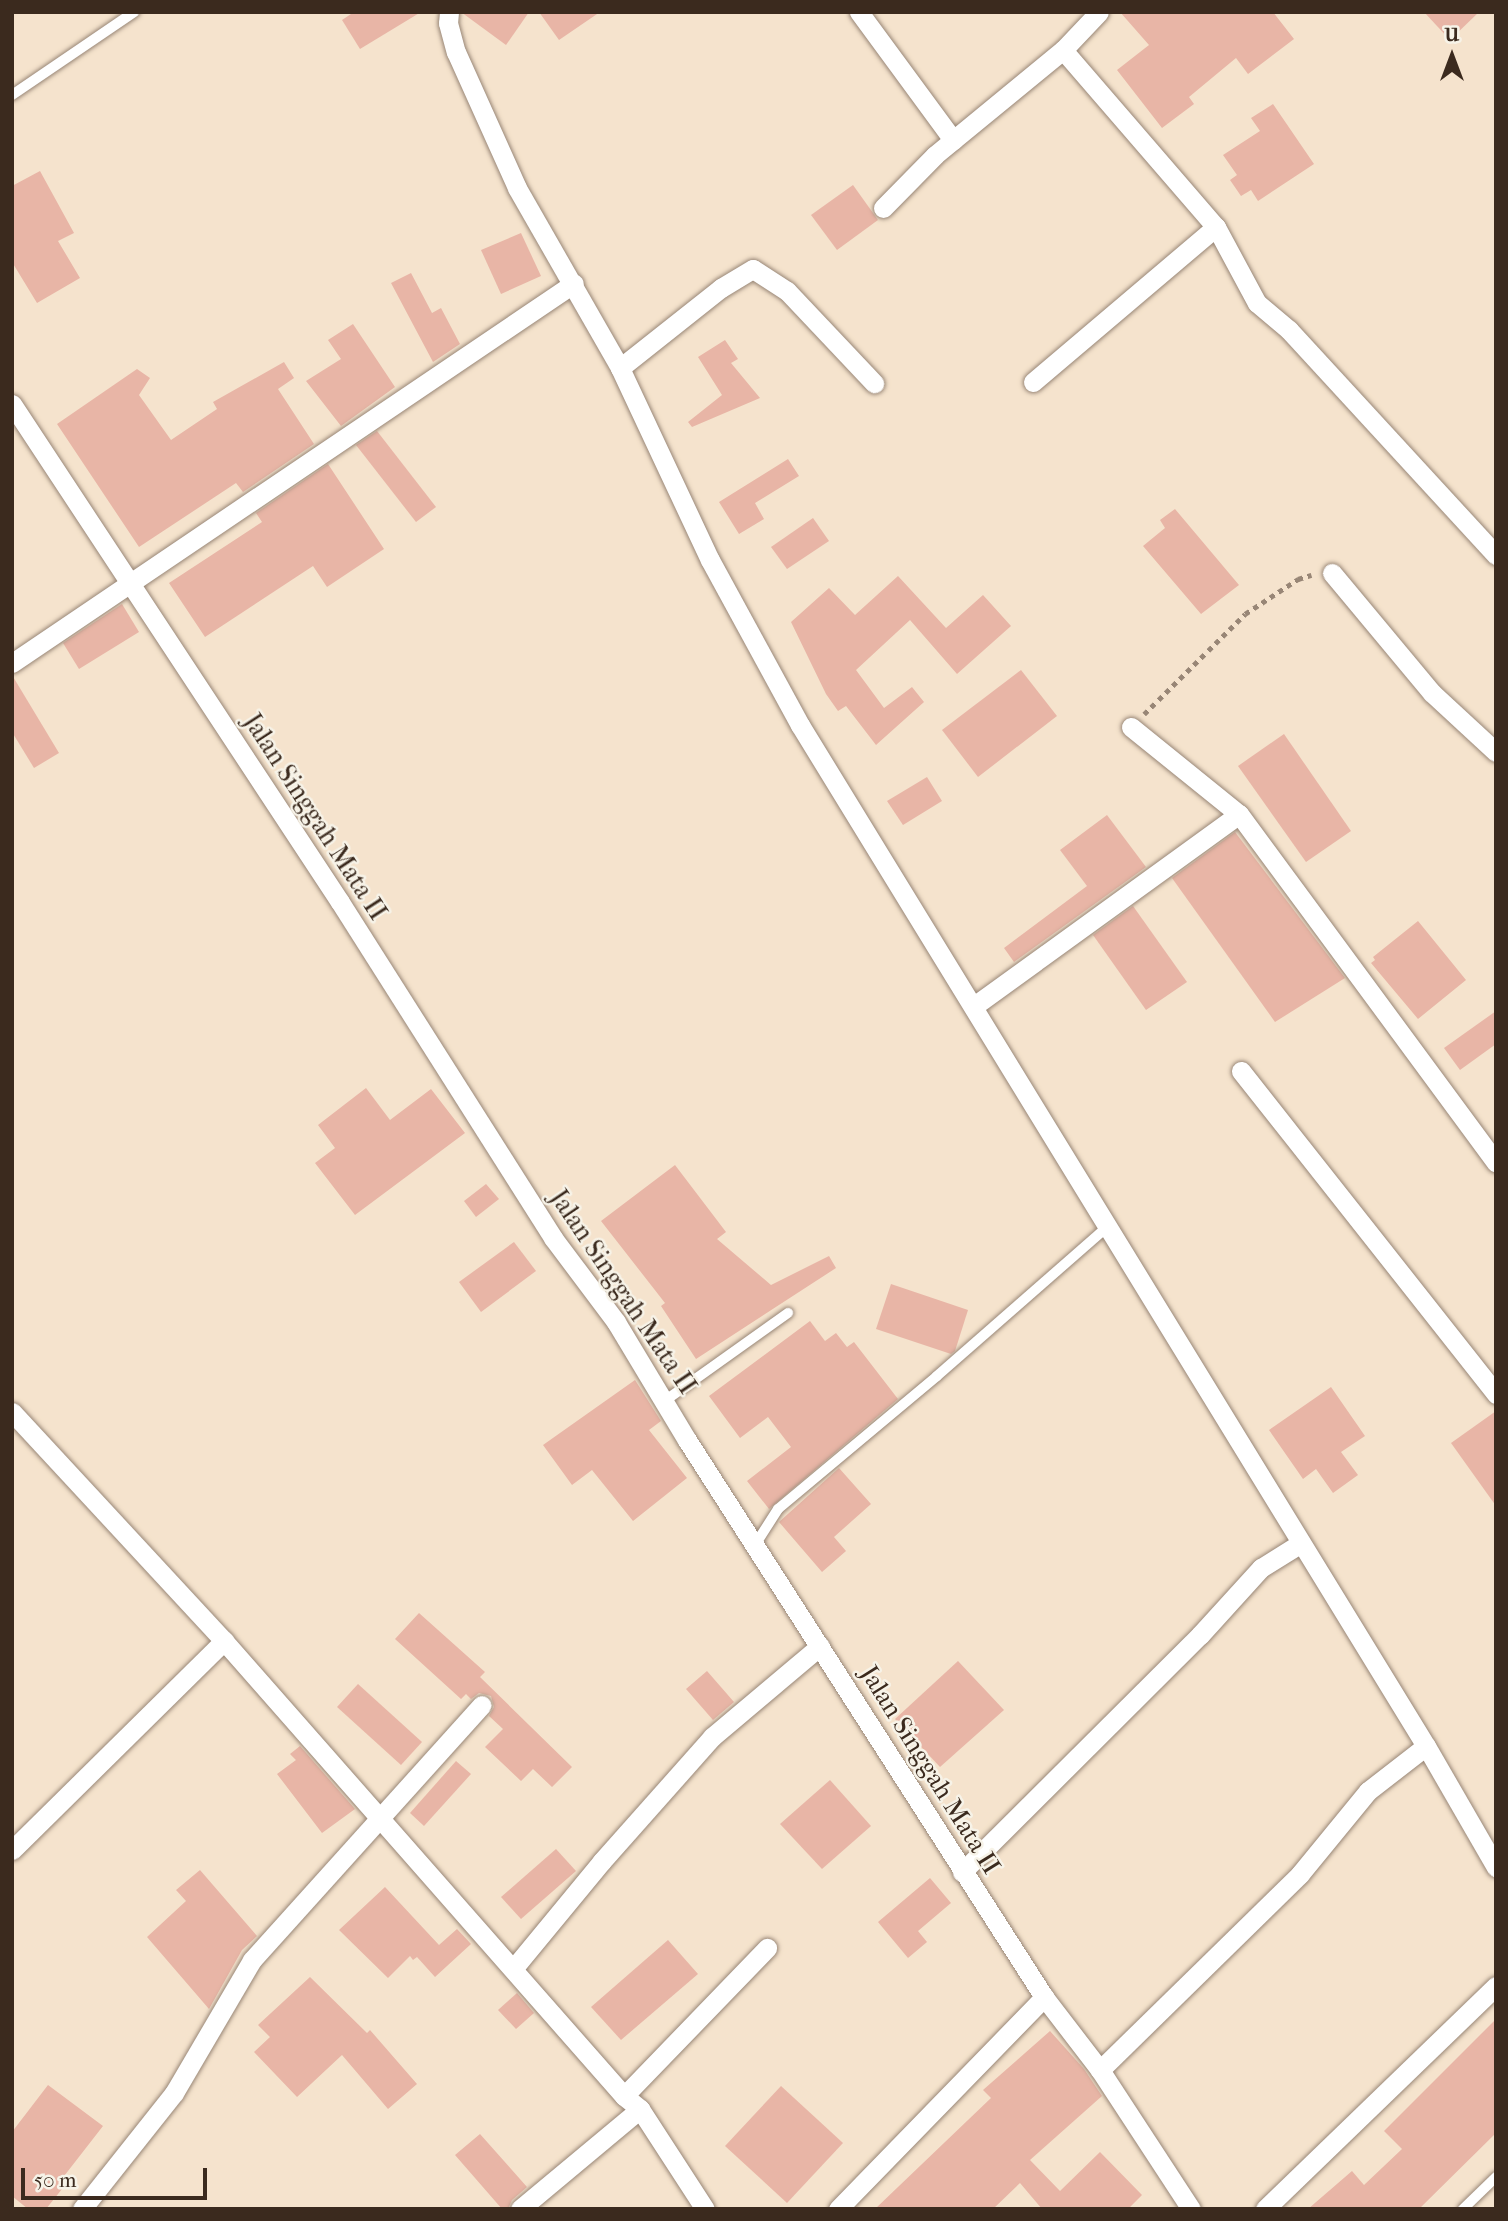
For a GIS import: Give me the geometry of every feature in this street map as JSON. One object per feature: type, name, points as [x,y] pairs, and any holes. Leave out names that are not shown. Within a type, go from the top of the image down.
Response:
[{"type":"street","points":[[449,12],[448,23],[456,52],[562,291],[620,368],[710,560],[800,725],[880,861],[974,1006],[1426,1746],[1496,1867]]},
{"type":"street","points":[[859,12],[953,140]]},
{"type":"street","points":[[883,208],[953,140],[1063,50],[1098,12]]},
{"type":"street","points":[[1063,50],[1216,228],[1257,303],[1289,330],[1496,555]]},
{"type":"street","points":[[1033,382],[1216,228]]},
{"type":"street","points":[[620,368],[721,288],[753,269],[787,291],[874,383]]},
{"type":"street","points":[[12,663],[130,586],[562,291]]},
{"type":"street","name":"Jalan Singgah Mata II","points":[[12,404],[340,902],[553,1238],[616,1322],[962,1872],[1044,1997],[1100,2070],[1191,2209]]},
{"type":"street","points":[[1332,573],[1432,692],[1496,752]]},
{"type":"street","points":[[1131,727],[1239,814],[1496,1162]]},
{"type":"street","points":[[974,1006],[1239,814]]},
{"type":"street","points":[[1241,1071],[1496,1394]]},
{"type":"street","points":[[12,1412],[224,1642],[632,2102],[705,2209]]},
{"type":"street","points":[[962,1872],[1200,1635],[1261,1568],[1301,1543]]},
{"type":"street","points":[[12,1850],[224,1642]]},
{"type":"street","points":[[513,1969],[602,1861],[712,1737],[820,1646]]},
{"type":"street","points":[[82,2209],[174,2093],[252,1960],[482,1705]]},
{"type":"street","points":[[1100,2070],[1300,1874],[1385,1776],[1426,1746]]},
{"type":"street","points":[[520,2209],[632,2102],[767,1948]]},
{"type":"street","points":[[1265,2209],[1496,1986]]},
{"type":"street","points":[[838,2209],[1044,1997]]},
{"type":"lane","points":[[12,95],[134,12]]},
{"type":"lane","points":[[755,1545],[778,1509],[937,1376],[1107,1227]]},
{"type":"lane","points":[[666,1400],[788,1312]]},
{"type":"lane","points":[[1463,2209],[1496,2177]]},
{"type":"path","points":[[1131,727],[1245,614],[1298,579],[1316,573],[1332,573]]},
{"type":"building","points":[[354,12],[421,12],[360,49],[342,20]]},
{"type":"building","points":[[461,12],[529,12],[506,45]]},
{"type":"building","points":[[539,12],[600,12],[559,40]]},
{"type":"building","points":[[1120,12],[1273,12],[1294,39],[1248,74],[1236,58],[1189,97],[1194,104],[1162,128],[1117,70],[1149,45]]},
{"type":"building","points":[[1424,12],[1479,12],[1450,40]]},
{"type":"building","points":[[1273,104],[1314,164],[1258,201],[1251,190],[1241,196],[1230,180],[1237,175],[1223,155],[1260,131],[1251,118]]},
{"type":"building","points":[[40,171],[74,233],[58,241],[80,278],[37,303],[12,262],[12,186]]},
{"type":"building","points":[[853,185],[878,220],[837,250],[811,215]]},
{"type":"building","points":[[521,233],[541,276],[501,294],[481,250]]},
{"type":"building","points":[[411,273],[432,313],[441,308],[460,344],[433,362],[391,283]]},
{"type":"building","points":[[353,324],[395,387],[341,426],[306,381],[341,359],[328,340]]},
{"type":"building","points":[[725,340],[738,359],[731,363],[760,398],[692,427],[688,422],[722,395],[698,357]]},
{"type":"building","points":[[284,362],[294,378],[278,389],[314,444],[243,492],[236,483],[139,547],[57,424],[137,369],[150,378],[139,395],[171,440],[217,409],[213,402]]},
{"type":"building","points":[[377,431],[436,507],[416,522],[356,445]]},
{"type":"building","points":[[788,459],[799,476],[755,503],[764,519],[739,534],[719,502]]},
{"type":"building","points":[[328,464],[384,549],[327,587],[313,566],[205,637],[169,583],[262,522],[256,513]]},
{"type":"building","points":[[1175,509],[1239,585],[1201,614],[1143,546],[1165,528],[1160,520]]},
{"type":"building","points":[[813,518],[829,541],[787,569],[771,547]]},
{"type":"building","points":[[898,576],[946,628],[983,595],[1011,626],[957,674],[910,620],[856,670],[884,708],[912,687],[924,702],[876,745],[846,706],[838,711],[826,694],[791,622],[829,588],[855,615]]},
{"type":"building","points":[[122,604],[139,632],[79,669],[63,643]]},
{"type":"building","points":[[1021,670],[1057,716],[978,777],[942,730]]},
{"type":"building","points":[[12,675],[59,753],[34,768],[12,732]]},
{"type":"building","points":[[1284,734],[1351,831],[1306,862],[1238,766]]},
{"type":"building","points":[[927,777],[942,801],[903,825],[887,801]]},
{"type":"building","points":[[1107,815],[1146,867],[1014,962],[1004,948],[1087,886],[1060,850]]},
{"type":"building","points":[[1235,832],[1345,978],[1275,1022],[1172,878]]},
{"type":"building","points":[[1133,906],[1187,982],[1146,1010],[1093,935]]},
{"type":"building","points":[[1418,921],[1466,980],[1418,1019],[1371,963],[1375,960],[1373,957]]},
{"type":"building","points":[[1496,1011],[1496,1044],[1460,1070],[1444,1048]]},
{"type":"building","points":[[366,1088],[390,1120],[431,1089],[465,1133],[355,1215],[315,1163],[335,1148],[318,1125]]},
{"type":"building","points":[[675,1165],[726,1232],[717,1239],[771,1285],[829,1256],[836,1268],[696,1359],[661,1306],[665,1303],[601,1221]]},
{"type":"building","points":[[486,1184],[499,1199],[476,1217],[464,1201]]},
{"type":"building","points":[[514,1242],[536,1271],[481,1312],[459,1282]]},
{"type":"building","points":[[891,1284],[968,1310],[955,1351],[951,1354],[876,1329]]},
{"type":"building","points":[[810,1321],[825,1341],[836,1333],[847,1347],[854,1342],[898,1399],[769,1509],[747,1481],[791,1447],[768,1417],[740,1438],[709,1396]]},
{"type":"building","points":[[635,1380],[661,1421],[649,1430],[687,1478],[633,1521],[592,1470],[572,1485],[543,1445]]},
{"type":"building","points":[[1331,1387],[1365,1436],[1341,1452],[1358,1475],[1333,1493],[1316,1469],[1303,1479],[1269,1430]]},
{"type":"building","points":[[1496,1411],[1496,1506],[1451,1443]]},
{"type":"building","points":[[839,1468],[871,1504],[834,1537],[846,1551],[822,1572],[779,1522]]},
{"type":"building","points":[[419,1613],[485,1672],[480,1677],[572,1767],[552,1787],[533,1769],[521,1781],[485,1747],[503,1729],[489,1716],[494,1707],[491,1696],[479,1693],[471,1699],[466,1694],[461,1699],[395,1639]]},
{"type":"building","points":[[958,1661],[1004,1710],[940,1767],[895,1719]]},
{"type":"building","points":[[707,1671],[734,1702],[713,1720],[686,1689]]},
{"type":"building","points":[[358,1684],[422,1742],[401,1765],[337,1707]]},
{"type":"building","points":[[300,1746],[355,1809],[322,1833],[277,1774],[296,1760],[290,1754]]},
{"type":"building","points":[[456,1761],[471,1774],[424,1826],[410,1813]]},
{"type":"building","points":[[830,1780],[871,1826],[822,1869],[780,1824]]},
{"type":"building","points":[[556,1849],[576,1871],[521,1919],[501,1897]]},
{"type":"building","points":[[200,1870],[257,1936],[242,1950],[209,2009],[147,1937],[186,1901],[176,1890]]},
{"type":"building","points":[[930,1878],[951,1903],[918,1931],[927,1942],[908,1958],[878,1922]]},
{"type":"building","points":[[385,1887],[439,1945],[457,1929],[471,1944],[435,1977],[417,1957],[413,1960],[410,1956],[388,1978],[339,1930]]},
{"type":"building","points":[[668,1940],[698,1974],[621,2040],[591,2007]]},
{"type":"building","points":[[310,1977],[367,2033],[370,2030],[417,2084],[388,2109],[342,2055],[297,2097],[254,2052],[270,2037],[258,2025]]},
{"type":"building","points":[[517,1993],[534,2013],[516,2029],[498,2010]]},
{"type":"building","points":[[1496,2019],[1496,2133],[1419,2209],[1308,2209],[1352,2171],[1364,2185],[1402,2149],[1384,2131]]},
{"type":"building","points":[[1050,2031],[1084,2069],[1102,2096],[1030,2160],[1060,2191],[1100,2152],[1142,2195],[1128,2209],[1042,2209],[1020,2183],[993,2209],[875,2209],[991,2098],[983,2090]]},
{"type":"building","points":[[48,2085],[103,2126],[61,2180],[66,2184],[46,2209],[28,2209],[12,2196],[12,2132]]},
{"type":"building","points":[[781,2086],[843,2143],[787,2203],[725,2146]]},
{"type":"building","points":[[480,2134],[527,2187],[512,2200],[508,2209],[502,2209],[455,2155]]}]
